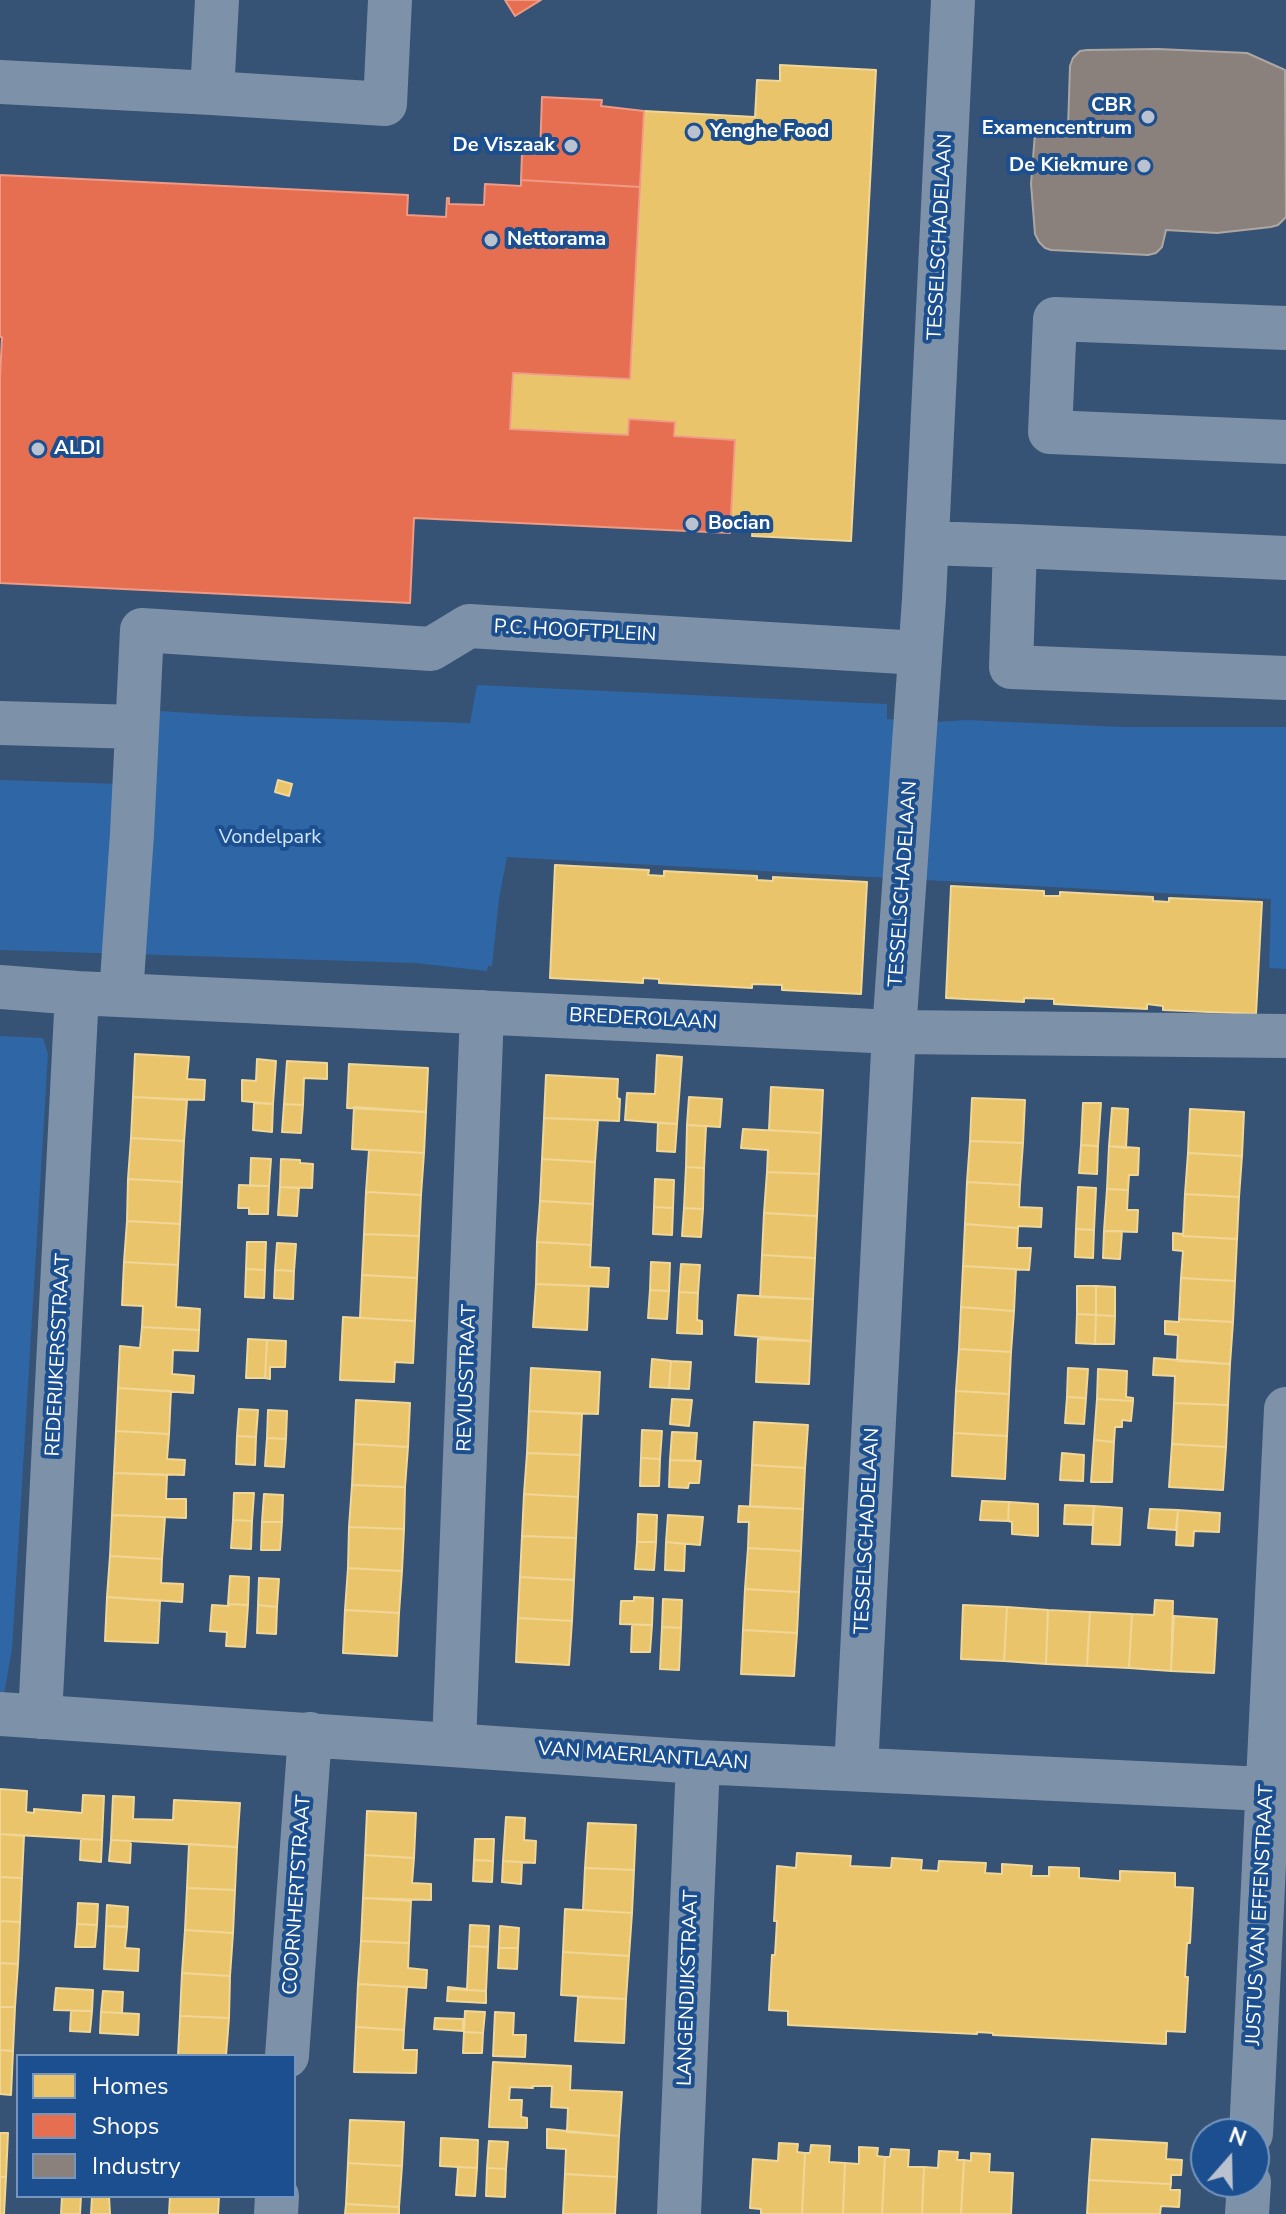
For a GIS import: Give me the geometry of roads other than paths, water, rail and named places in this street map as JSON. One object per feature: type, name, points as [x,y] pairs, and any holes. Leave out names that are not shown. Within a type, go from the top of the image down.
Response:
[{"type":"street","points":[[212,93],[217,0]]},
{"type":"street","points":[[0,82],[385,104],[390,0]]},
{"type":"street","name":"TESSELSCHADELAAN","points":[[856,1769],[894,1032],[927,543],[953,0]]},
{"type":"street","points":[[1286,328],[1055,319],[1050,432],[1286,442]]},
{"type":"street","points":[[927,543],[1286,558]]},
{"type":"street","points":[[1015,546],[1011,667],[1286,678]]},
{"type":"street","name":"P.C. HOOFTPLEIN","points":[[137,727],[142,630],[431,649],[469,626],[919,653]]},
{"type":"street","points":[[0,723],[137,727],[121,995]]},
{"type":"street","name":"BREDEROLAAN","points":[[0,987],[894,1032],[1286,1036]]},
{"type":"street","name":"REDERIJKERSSTRAAT","points":[[20,1716],[77,993]]},
{"type":"street","name":"REVIUSSTRAAT","points":[[454,1744],[482,1012]]},
{"type":"street","name":"JUSTUS VAN EFFENSTRAAT","points":[[1252,2118],[1276,1789],[1286,1409]]},
{"type":"street","name":"VAN MAERLANTLAAN","points":[[20,1716],[698,1762],[1276,1789]]},
{"type":"street","name":"COORNHERTSTRAAT","points":[[287,2054],[310,1734]]},
{"type":"street","name":"LANGENDIJKSTRAAT","points":[[679,2214],[698,1762]]},
{"type":"place","name":"CBR Examencentrum","points":[[1148,117]]},
{"type":"place","name":"Yenghe Food","points":[[694,132]]},
{"type":"place","name":"De Viszaak","points":[[571,146]]},
{"type":"place","name":"De Kiekmure","points":[[1144,166]]},
{"type":"place","name":"Nettorama","points":[[491,240]]},
{"type":"place","name":"ALDI","points":[[38,449]]},
{"type":"place","name":"Bocian","points":[[692,524]]},
{"type":"park label","name":"Vondelpark","points":[[270,838]]}]
